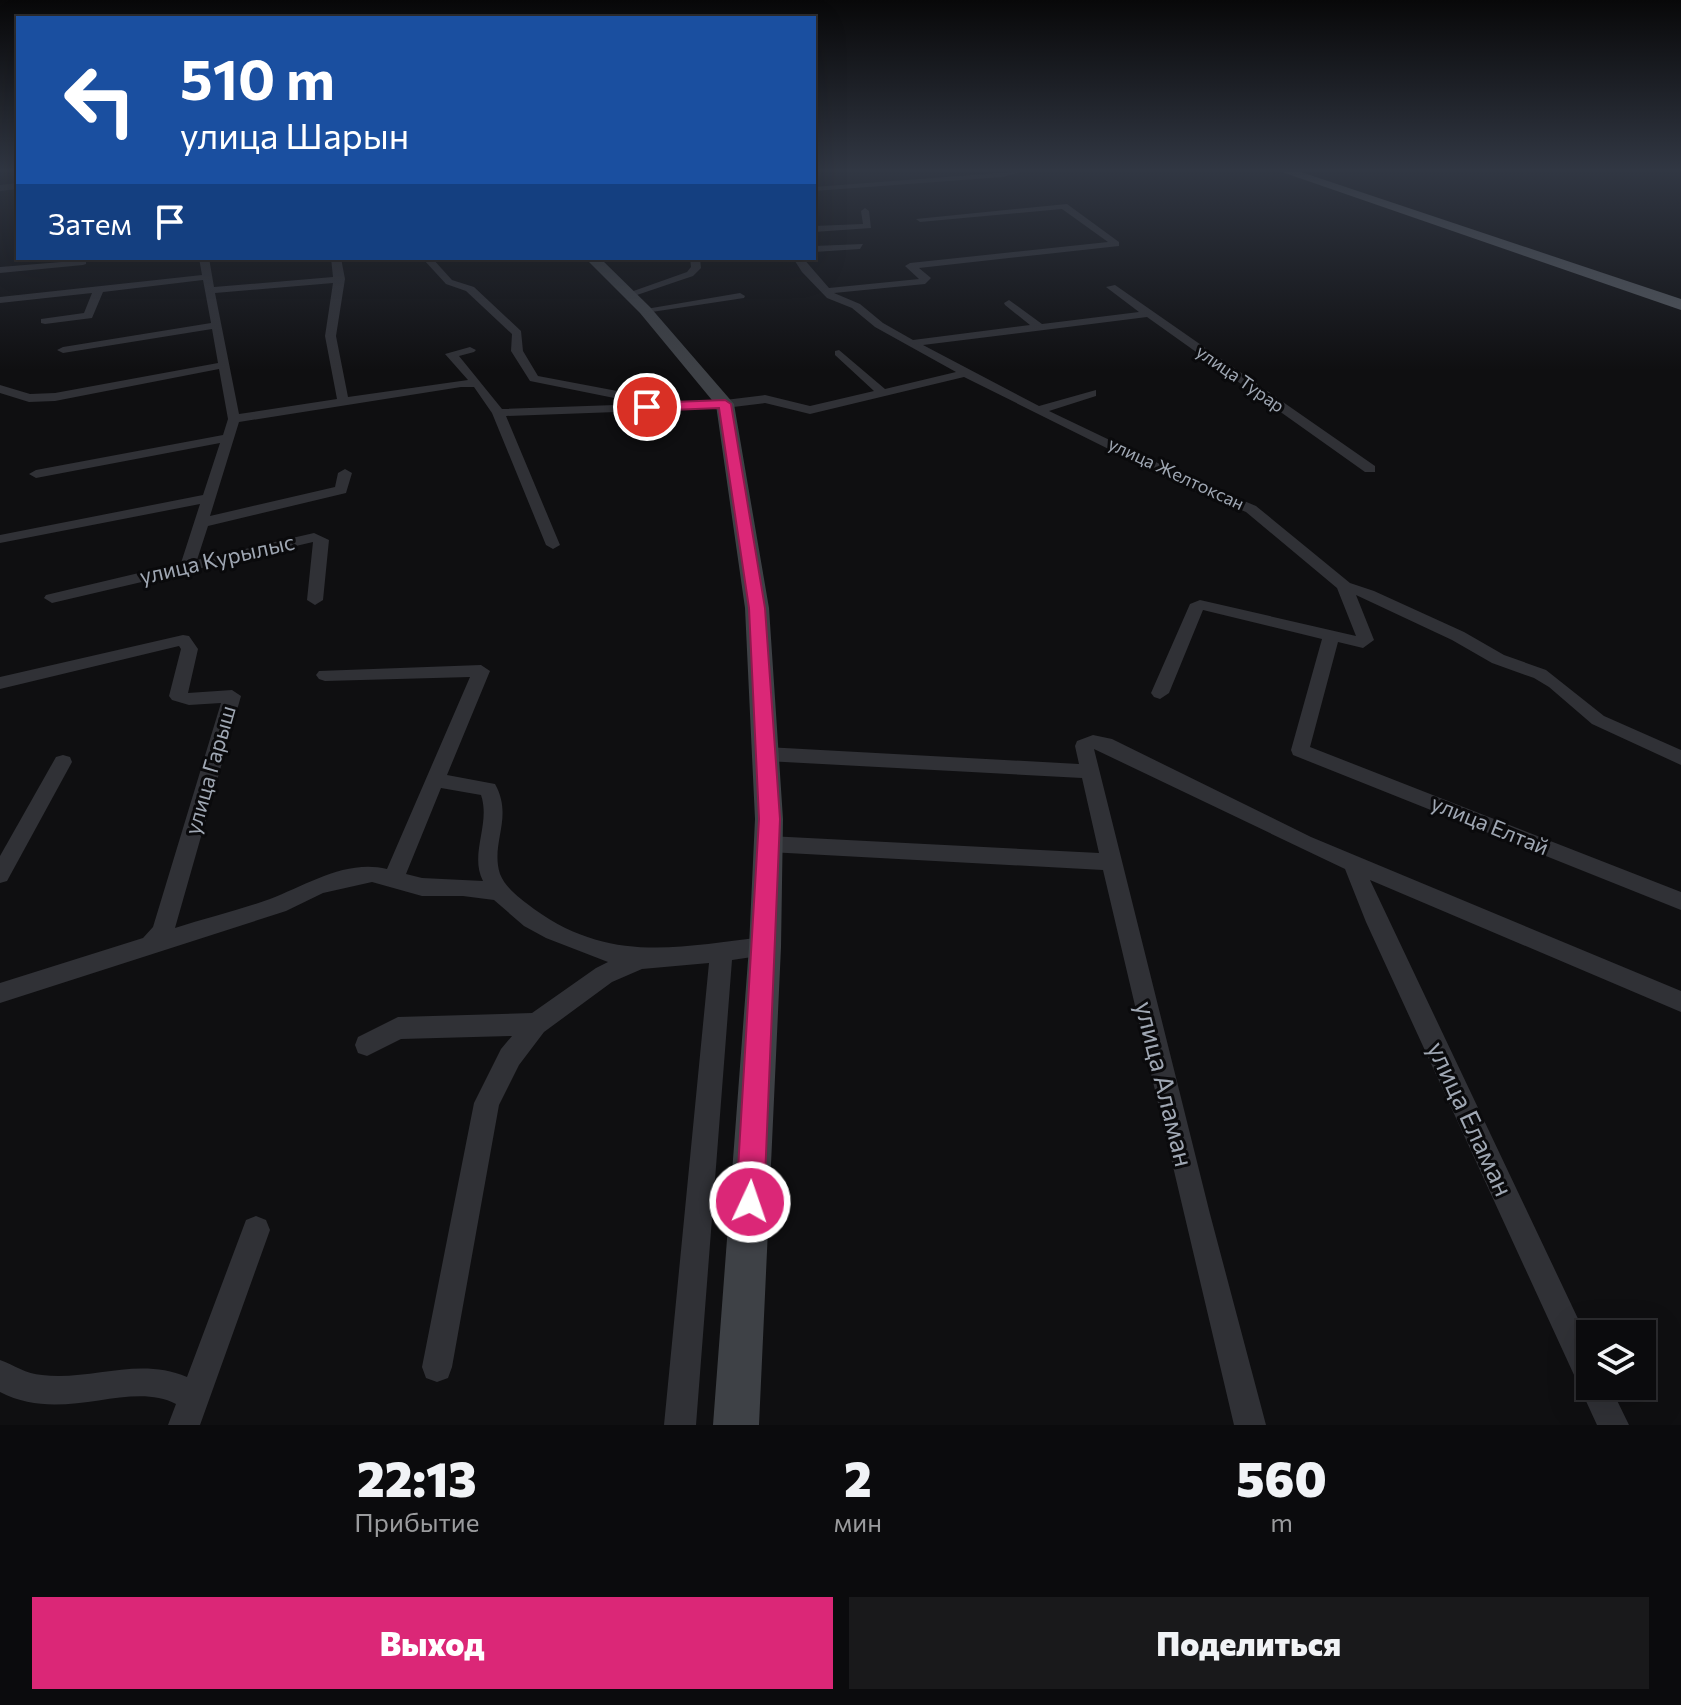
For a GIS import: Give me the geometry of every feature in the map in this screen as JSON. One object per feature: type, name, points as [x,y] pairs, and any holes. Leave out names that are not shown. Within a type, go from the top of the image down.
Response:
[{"type":"highway","points":[[1484,238],[1681,303]]},
{"type":"highway","points":[[1490,238],[1681,303]]},
{"type":"main road","points":[[594,260],[638,302],[725,404],[757,608],[769,844],[736,1425]]},
{"type":"street","points":[[827,291],[922,282],[926,278],[910,266],[1115,246],[1116,242],[1110,238]]},
{"type":"street","points":[[816,249],[860,246]]},
{"type":"street","points":[[188,565],[234,419],[204,260]]},
{"type":"street","points":[[336,260],[340,279],[331,326],[332,353],[343,401]]},
{"type":"street","points":[[429,260],[449,282],[470,289],[517,333],[517,351],[534,379],[676,406]]},
{"type":"street","points":[[638,302],[690,274],[696,268],[695,260]]},
{"type":"street","name":"улица Желтоксан","points":[[799,260],[827,291],[912,343],[1039,410],[1182,480],[1251,509],[1344,586],[1458,636],[1498,659],[1540,674],[1598,720],[1681,758]]},
{"type":"street","points":[[0,270],[83,262]]},
{"type":"street","points":[[0,300],[207,277]]},
{"type":"street","points":[[210,290],[340,279]]},
{"type":"street","name":"улица Турар","points":[[1111,287],[1370,469]]},
{"type":"street","points":[[0,307],[99,289]]},
{"type":"street","points":[[45,321],[88,316],[99,289]]},
{"type":"street","points":[[638,302],[740,296]]},
{"type":"street","points":[[1009,303],[1039,327]]},
{"type":"street","points":[[912,343],[1147,314]]},
{"type":"street","points":[[63,350],[216,325]]},
{"type":"street","points":[[470,350],[451,354],[478,384],[498,413],[553,545]]},
{"type":"street","points":[[839,353],[883,393]]},
{"type":"street","points":[[0,389],[29,398],[55,397],[224,365]]},
{"type":"street","points":[[498,413],[725,404],[774,399],[810,410],[966,373]]},
{"type":"street","points":[[234,419],[461,383],[478,384]]},
{"type":"street","points":[[1039,410],[1092,393]]},
{"type":"street","points":[[36,474],[228,438]]},
{"type":"street","points":[[201,523],[341,490],[345,473]]},
{"type":"street","points":[[0,539],[209,498]]},
{"type":"street","name":"улица Курылыс","points":[[52,598],[314,537],[322,540],[315,600]]},
{"type":"street","points":[[1160,693],[1196,607],[1206,605],[1356,643],[1366,640],[1344,586]]},
{"type":"street","name":"улица Елтай","points":[[1331,637],[1300,750],[1681,901]]},
{"type":"street","name":"улица Гарыш","points":[[0,683],[183,640],[190,649],[178,696],[189,699],[232,696],[163,932],[151,945]]},
{"type":"street","points":[[325,675],[481,671],[393,879]]},
{"type":"street","name":"улица Аламан","points":[[1250,1425],[1083,748],[1087,743],[1105,744],[1304,843],[1352,861]]},
{"type":"street","points":[[766,754],[1089,771]]},
{"type":"street","points":[[0,875],[63,762]]},
{"type":"street","points":[[434,780],[488,789],[494,798],[489,873],[500,892],[520,911],[547,928],[598,950],[640,959],[765,947]]},
{"type":"street","points":[[769,844],[1111,862]]},
{"type":"street","points":[[1352,861],[1681,1002]]},
{"type":"street","name":"улица Еламан","points":[[1352,861],[1377,922],[1576,1347]]},
{"type":"street","points":[[0,993],[278,905],[319,885],[372,874],[422,887],[463,887],[500,892]]},
{"type":"street","points":[[680,1425],[721,952]]},
{"type":"street","points":[[437,1367],[487,1103],[510,1057],[536,1024],[604,975],[640,959]]},
{"type":"street","points":[[367,1045],[398,1028],[536,1024]]},
{"type":"street","points":[[184,1425],[256,1230]]},
{"type":"street","points":[[0,1375],[15,1386],[49,1394],[130,1383],[166,1384],[193,1396]]},
{"type":"street","points":[[1601,1400],[1613,1425]]},
{"type":"route","points":[[647,407],[725,404],[757,608],[769,819],[750,1202]]}]
